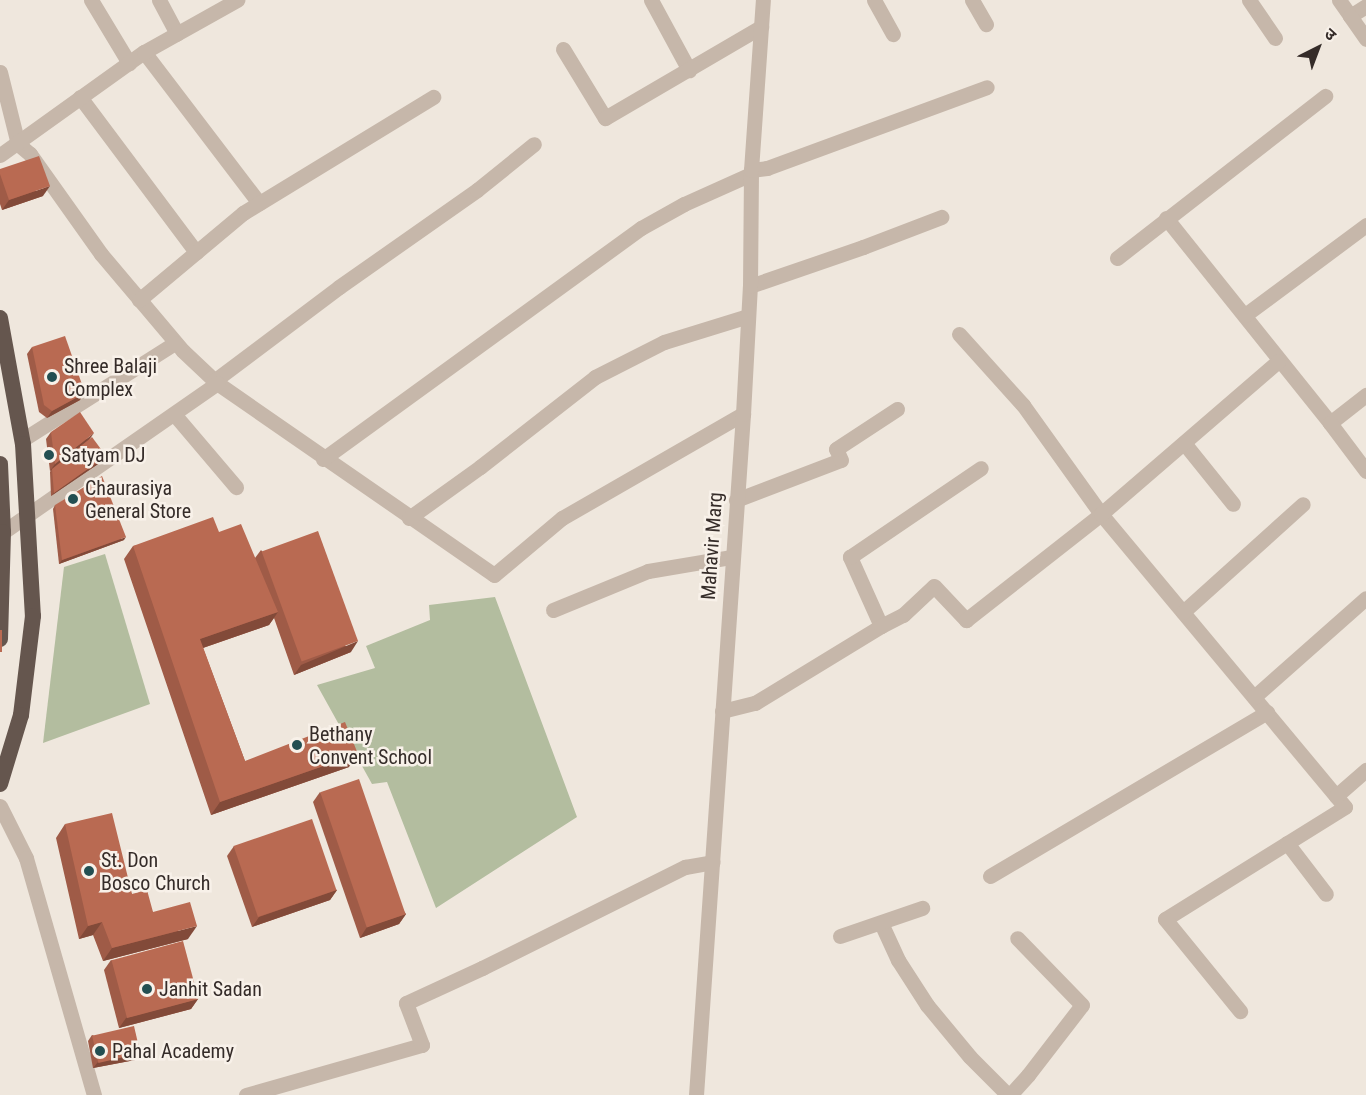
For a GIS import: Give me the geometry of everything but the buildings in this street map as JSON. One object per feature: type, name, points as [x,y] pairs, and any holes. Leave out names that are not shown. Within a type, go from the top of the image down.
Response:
[{"type":"highway","points":[[0,318],[22,440],[33,616],[21,715],[0,784]]},
{"type":"highway","points":[[0,464],[3,532],[0,639]]},
{"type":"street","points":[[91,0],[129,63]]},
{"type":"street","points":[[159,0],[177,34]]},
{"type":"street","points":[[0,155],[144,52],[237,0]]},
{"type":"street","points":[[651,0],[688,70]]},
{"type":"street","name":"Mahavir Marg","points":[[696,1095],[743,414],[750,286],[751,172],[763,0]]},
{"type":"street","points":[[874,0],[892,34]]},
{"type":"street","points":[[972,0],[986,24]]},
{"type":"street","points":[[1249,0],[1275,38]]},
{"type":"street","points":[[1339,0],[1366,39]]},
{"type":"street","points":[[1350,16],[1366,6]]},
{"type":"street","points":[[564,49],[605,118],[761,27]]},
{"type":"street","points":[[144,52],[259,203]]},
{"type":"street","points":[[0,72],[18,144],[30,154],[101,254],[175,343],[216,382],[494,575],[562,518],[743,414]]},
{"type":"street","points":[[324,459],[641,228],[684,204],[751,172],[987,87]]},
{"type":"street","points":[[1117,258],[1325,96]]},
{"type":"street","points":[[80,97],[196,252]]},
{"type":"street","points":[[139,300],[243,213],[433,97]]},
{"type":"street","points":[[3,532],[174,414],[339,287],[477,190],[534,144]]},
{"type":"street","points":[[750,286],[863,248],[940,217]]},
{"type":"street","points":[[1166,219],[1245,315],[1366,471]]},
{"type":"street","points":[[1245,315],[1366,225]]},
{"type":"street","points":[[409,518],[480,467],[595,377],[664,342],[748,316]]},
{"type":"street","points":[[960,334],[1023,405],[1101,514],[1345,807],[1165,919],[1240,1011]]},
{"type":"street","points":[[22,440],[175,343]]},
{"type":"street","points":[[722,711],[755,704],[881,626],[903,615],[934,586],[966,620],[1101,514],[1278,360]]},
{"type":"street","points":[[1330,423],[1366,395]]},
{"type":"street","points":[[736,500],[841,460],[836,449],[897,409]]},
{"type":"street","points":[[174,414],[237,487]]},
{"type":"street","points":[[1184,443],[1233,504]]},
{"type":"street","points":[[881,626],[850,556],[981,468]]},
{"type":"street","points":[[1183,612],[1303,504]]},
{"type":"street","points":[[553,610],[648,571],[732,557]]},
{"type":"street","points":[[1254,697],[1366,598]]},
{"type":"street","points":[[990,876],[1267,712]]},
{"type":"street","points":[[1336,796],[1366,770]]},
{"type":"street","points":[[0,806],[26,858],[94,1095]]},
{"type":"street","points":[[1287,843],[1326,894]]},
{"type":"street","points":[[246,1095],[422,1045],[406,1004],[482,969],[685,867],[713,862]]},
{"type":"street","points":[[840,936],[922,908]]},
{"type":"street","points":[[881,923],[898,960],[927,1005],[970,1057],[1009,1095],[1028,1076],[1082,1005],[1017,938]]},
{"type":"green space","points":[[105,554],[150,704],[43,743],[64,567]]},
{"type":"green space","points":[[495,597],[577,817],[436,908],[387,782],[372,784],[317,685],[375,668],[366,646],[430,620],[429,605]]},
{"type":"place","name":"Shree Balaji Complex","points":[[52,377]]},
{"type":"place","name":"Satyam DJ","points":[[49,455]]},
{"type":"place","name":"Chaurasiya General Store","points":[[73,499]]},
{"type":"place","name":"Bethany Convent School","points":[[297,745]]},
{"type":"place","name":"St. Don Bosco Church","points":[[89,871]]},
{"type":"place","name":"Janhit Sadan","points":[[147,989]]},
{"type":"place","name":"Pahal Academy","points":[[100,1051]]}]
